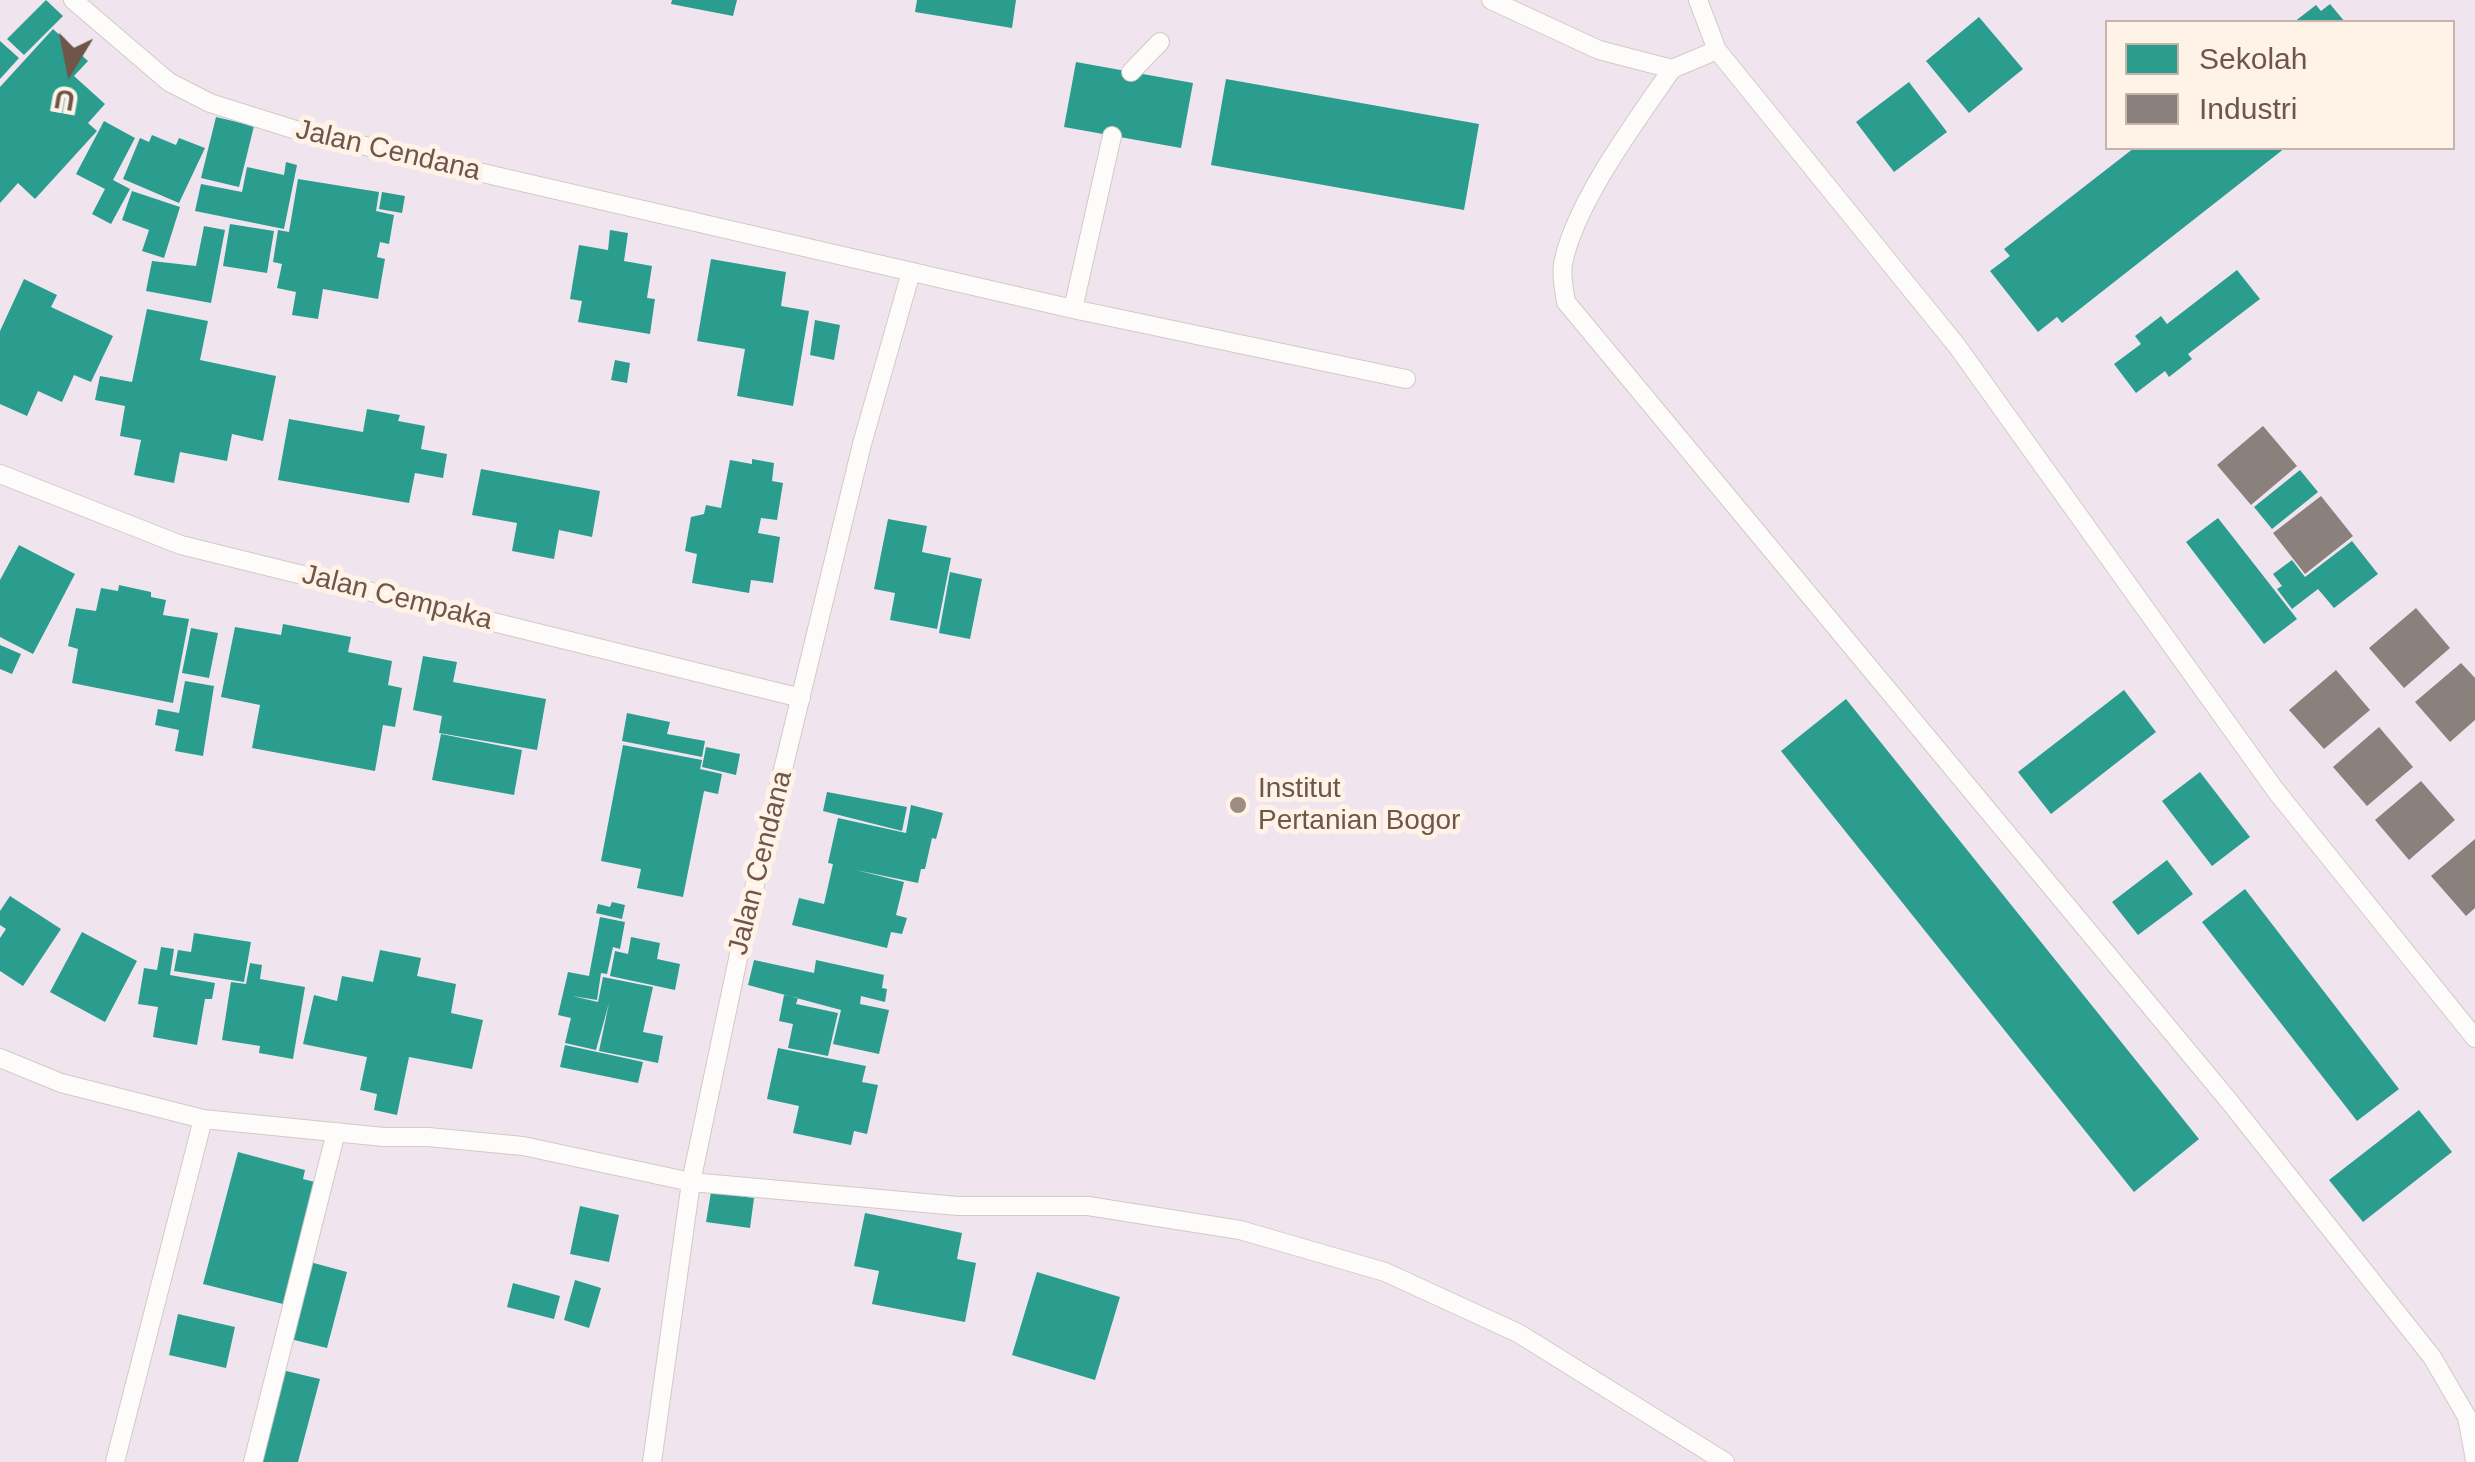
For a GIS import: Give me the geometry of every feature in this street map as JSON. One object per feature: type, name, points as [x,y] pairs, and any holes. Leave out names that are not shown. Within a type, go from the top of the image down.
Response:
[{"type":"lane","name":"Jalan Cendana","points":[[72,0],[170,82],[210,103],[296,130],[911,272],[1406,379]]},
{"type":"lane","points":[[1491,0],[1599,50],[1672,69]]},
{"type":"lane","points":[[1698,0],[1717,50],[1956,346],[2276,791],[2475,1038]]},
{"type":"lane","points":[[1132,72],[1160,42]]},
{"type":"lane","points":[[1717,50],[1672,69],[1630,130],[1574,226],[1562,267],[1566,302],[2229,1101],[2432,1357],[2466,1417],[2475,1460]]},
{"type":"lane","points":[[1073,308],[1112,136]]},
{"type":"lane","name":"Jalan Cendana","points":[[652,1462],[691,1182],[744,930],[862,444],[911,272]]},
{"type":"lane","name":"Jalan Cempaka","points":[[0,474],[181,545],[802,698]]},
{"type":"lane","points":[[0,1058],[61,1082],[203,1118],[522,1146],[691,1182],[958,1206],[1088,1206],[1240,1230],[1385,1272],[1518,1334],[1725,1462]]},
{"type":"lane","points":[[116,1462],[203,1118]]},
{"type":"lane","points":[[253,1462],[336,1132]]},
{"type":"shaded area","name":"Institut Pertanian Bogor","points":[[0,0],[2475,0],[2475,1462],[0,1462]]},
{"type":"building: Sekolah","points":[[46,0],[63,16],[24,55],[7,39]]},
{"type":"building: Sekolah","points":[[672,0],[737,0],[733,16],[671,4]]},
{"type":"building: Sekolah","points":[[917,0],[1016,0],[1012,28],[915,12]]},
{"type":"building: Sekolah","points":[[2330,4],[2343,20],[2297,20],[2316,5],[2321,11]]},
{"type":"building: Sekolah","points":[[1979,17],[2023,69],[1969,113],[1926,61]]},
{"type":"building: Sekolah","points":[[53,29],[88,61],[74,76],[105,104],[88,123],[97,131],[35,199],[18,183],[0,203],[0,87]]},
{"type":"building: Sekolah","points":[[0,41],[19,58],[0,79]]},
{"type":"building: Sekolah","points":[[1076,62],[1193,83],[1181,148],[1064,127]]},
{"type":"building: Sekolah","points":[[1226,79],[1479,124],[1464,210],[1211,165]]},
{"type":"building: Sekolah","points":[[1909,82],[1947,132],[1894,172],[1856,122]]},
{"type":"building: Sekolah","points":[[216,117],[254,126],[239,187],[201,178]]},
{"type":"building: Sekolah","points":[[104,121],[135,138],[113,180],[130,189],[111,224],[92,214],[105,189],[76,174]]},
{"type":"building: Sekolah","points":[[152,135],[176,145],[179,138],[205,148],[179,203],[123,179],[140,138],[149,142]]},
{"type":"building: Sekolah","points":[[2131,150],[2282,150],[2062,323],[2057,317],[2038,332],[1990,271],[2010,256],[2004,249]]},
{"type":"building: Sekolah","points":[[286,162],[297,165],[284,229],[195,211],[201,184],[242,192],[247,167],[284,175]]},
{"type":"building: Sekolah","points":[[298,179],[379,192],[376,211],[394,215],[389,244],[380,242],[377,257],[385,259],[378,299],[323,289],[318,319],[292,315],[296,292],[277,288],[282,264],[273,262],[278,230],[289,232]]},
{"type":"building: Sekolah","points":[[132,191],[180,207],[164,258],[142,251],[149,230],[122,220]]},
{"type":"building: Sekolah","points":[[382,192],[405,196],[402,213],[379,209]]},
{"type":"building: Sekolah","points":[[230,224],[274,231],[267,273],[223,266]]},
{"type":"building: Sekolah","points":[[204,226],[225,230],[211,303],[146,291],[152,261],[196,266]]},
{"type":"building: Sekolah","points":[[610,230],[628,233],[624,261],[652,266],[647,298],[655,299],[650,334],[578,322],[582,301],[570,299],[579,245],[608,250]]},
{"type":"building: Sekolah","points":[[711,259],[786,272],[781,306],[809,311],[793,406],[737,396],[745,349],[697,341]]},
{"type":"building: Sekolah","points":[[2237,270],[2260,299],[2188,354],[2192,359],[2169,377],[2165,371],[2136,393],[2114,364],[2141,344],[2135,336],[2161,316],[2167,324]]},
{"type":"building: Sekolah","points":[[24,279],[57,295],[51,307],[113,336],[91,382],[74,375],[62,402],[38,391],[27,416],[0,404],[0,331]]},
{"type":"building: Sekolah","points":[[147,309],[208,321],[200,360],[276,376],[263,441],[232,434],[227,461],[180,452],[174,483],[134,475],[141,440],[120,436],[125,406],[95,400],[100,376],[132,382]]},
{"type":"building: Sekolah","points":[[815,320],[840,325],[834,360],[810,355]]},
{"type":"building: Sekolah","points":[[615,360],[630,363],[627,383],[611,380]]},
{"type":"building: Sekolah","points":[[367,409],[400,415],[398,421],[425,426],[421,449],[447,454],[443,478],[415,473],[409,503],[278,480],[289,419],[363,432]]},
{"type":"building: Sekolah","points":[[752,459],[774,463],[772,481],[783,483],[777,520],[761,518],[758,533],[780,537],[773,583],[751,580],[749,593],[692,583],[697,554],[685,551],[691,517],[704,514],[706,505],[721,508],[730,460],[752,464]]},
{"type":"building: Sekolah","points":[[481,469],[600,491],[592,537],[559,530],[554,559],[512,551],[517,523],[472,515]]},
{"type":"building: Sekolah","points":[[2300,470],[2318,492],[2272,529],[2254,507]]},
{"type":"building: Sekolah","points":[[2218,518],[2297,619],[2264,644],[2186,542]]},
{"type":"building: Sekolah","points":[[888,519],[927,526],[922,552],[951,558],[937,629],[890,620],[895,593],[874,589]]},
{"type":"building: Sekolah","points":[[2352,541],[2378,574],[2334,608],[2318,589],[2292,609],[2277,589],[2282,586],[2273,574],[2292,560],[2305,577]]},
{"type":"building: Sekolah","points":[[19,545],[75,574],[33,654],[0,637],[0,580]]},
{"type":"building: Sekolah","points":[[950,572],[982,579],[970,639],[939,633]]},
{"type":"building: Sekolah","points":[[119,585],[151,592],[151,597],[166,600],[163,615],[189,619],[173,703],[72,683],[78,649],[68,646],[76,608],[96,611],[101,588],[118,591]]},
{"type":"building: Sekolah","points":[[283,624],[351,637],[348,652],[392,661],[388,685],[402,688],[395,727],[383,725],[375,771],[252,748],[260,705],[221,697],[235,627],[281,635]]},
{"type":"building: Sekolah","points":[[191,628],[218,633],[209,678],[182,673]]},
{"type":"building: Sekolah","points":[[0,645],[21,654],[12,674],[0,669]]},
{"type":"building: Sekolah","points":[[423,656],[457,662],[453,682],[546,699],[537,750],[439,733],[442,716],[413,710]]},
{"type":"building: Sekolah","points":[[185,681],[214,686],[203,756],[175,751],[179,730],[155,725],[158,709],[179,713]]},
{"type":"building: Sekolah","points":[[2124,690],[2156,732],[2051,814],[2018,772]]},
{"type":"building: Sekolah","points":[[1846,699],[2199,1139],[2134,1192],[1781,751]]},
{"type":"building: Sekolah","points":[[627,713],[670,722],[667,734],[705,741],[702,757],[622,741]]},
{"type":"building: Sekolah","points":[[441,734],[522,750],[514,795],[432,780]]},
{"type":"building: Sekolah","points":[[623,745],[702,760],[700,769],[722,774],[718,794],[704,791],[683,897],[637,888],[641,869],[601,861]]},
{"type":"building: Sekolah","points":[[706,747],[740,754],[736,775],[702,767]]},
{"type":"building: Sekolah","points":[[2200,772],[2250,837],[2212,866],[2162,801]]},
{"type":"building: Sekolah","points":[[827,792],[907,807],[902,831],[823,811]]},
{"type":"building: Sekolah","points":[[911,805],[943,813],[918,883],[856,870],[904,882],[896,915],[907,918],[902,934],[891,932],[887,948],[792,925],[799,898],[824,904],[838,818],[906,833]]},
{"type":"building: Sekolah","points":[[2167,860],[2193,894],[2138,935],[2112,902]]},
{"type":"building: Sekolah","points":[[2245,889],[2399,1089],[2357,1121],[2202,922]]},
{"type":"building: Sekolah","points":[[10,896],[61,929],[23,986],[0,971],[0,938],[6,929],[0,925],[0,911]]},
{"type":"building: Sekolah","points":[[612,902],[625,905],[622,919],[596,913],[598,904],[610,907]]},
{"type":"building: Sekolah","points":[[600,917],[625,922],[620,949],[613,947],[607,974],[601,973],[597,1000],[572,996],[598,1002],[603,977],[653,987],[643,1032],[663,1036],[658,1063],[599,1051],[609,1003],[596,1050],[565,1043],[571,1018],[558,1015],[568,972],[589,976]]},
{"type":"building: Sekolah","points":[[82,932],[137,961],[105,1022],[50,992]]},
{"type":"building: Sekolah","points":[[194,933],[251,942],[244,982],[174,971],[178,950],[191,952]]},
{"type":"building: Sekolah","points":[[631,937],[660,943],[657,959],[680,964],[675,990],[610,976],[615,951],[628,954]]},
{"type":"building: Sekolah","points":[[161,947],[174,949],[170,975],[215,983],[212,999],[205,999],[197,1045],[153,1037],[158,1007],[138,1004],[144,968],[157,970]]},
{"type":"building: Sekolah","points":[[380,950],[421,958],[417,976],[456,984],[451,1013],[483,1020],[472,1069],[409,1057],[397,1115],[374,1110],[377,1094],[360,1090],[367,1057],[303,1044],[314,995],[337,1001],[342,976],[373,982]]},
{"type":"building: Sekolah","points":[[754,960],[814,973],[816,960],[884,975],[885,1002],[861,996],[860,1004],[889,1010],[879,1054],[833,1044],[841,1010],[748,985]]},
{"type":"building: Sekolah","points":[[250,963],[262,965],[260,979],[305,987],[293,1059],[259,1053],[260,1046],[222,1040],[231,982],[246,984]]},
{"type":"building: Sekolah","points":[[784,995],[798,998],[796,1004],[838,1013],[828,1056],[788,1048],[793,1024],[779,1021]]},
{"type":"building: Sekolah","points":[[565,1045],[643,1062],[638,1083],[560,1067]]},
{"type":"building: Sekolah","points":[[778,1048],[866,1066],[862,1082],[878,1085],[867,1134],[854,1131],[851,1145],[793,1133],[799,1106],[767,1099]]},
{"type":"building: Sekolah","points":[[2419,1110],[2452,1152],[2363,1222],[2329,1180]]},
{"type":"building: Sekolah","points":[[238,1152],[305,1170],[303,1179],[315,1182],[283,1304],[203,1284]]},
{"type":"building: Sekolah","points":[[711,1192],[754,1198],[750,1228],[706,1222]]},
{"type":"building: Sekolah","points":[[580,1206],[619,1215],[609,1262],[570,1254]]},
{"type":"building: Sekolah","points":[[865,1213],[962,1233],[957,1259],[976,1263],[965,1322],[872,1304],[879,1271],[854,1266]]},
{"type":"building: Sekolah","points":[[310,1262],[347,1272],[327,1348],[290,1339]]},
{"type":"building: Sekolah","points":[[1037,1272],[1120,1297],[1095,1380],[1012,1355]]},
{"type":"building: Sekolah","points":[[575,1280],[601,1288],[589,1328],[564,1320]]},
{"type":"building: Sekolah","points":[[513,1283],[560,1296],[554,1319],[507,1307]]},
{"type":"building: Sekolah","points":[[178,1314],[235,1327],[226,1368],[169,1355]]},
{"type":"building: Sekolah","points":[[282,1370],[320,1379],[298,1462],[258,1462]]},
{"type":"building: Industri","points":[[2263,426],[2297,466],[2251,505],[2217,465]]},
{"type":"building: Industri","points":[[2321,496],[2353,536],[2305,574],[2273,533]]},
{"type":"building: Industri","points":[[2416,608],[2450,648],[2404,688],[2369,648]]},
{"type":"building: Industri","points":[[2461,663],[2475,678],[2475,720],[2450,742],[2415,702]]},
{"type":"building: Industri","points":[[2336,670],[2370,710],[2324,749],[2289,710]]},
{"type":"building: Industri","points":[[2379,727],[2413,767],[2367,806],[2333,767]]},
{"type":"building: Industri","points":[[2421,781],[2455,820],[2409,860],[2375,820]]},
{"type":"building: Industri","points":[[2475,839],[2475,908],[2466,916],[2431,876]]},
{"type":"place","name":"Institut Pertanian Bogor","points":[[1238,805]]}]
